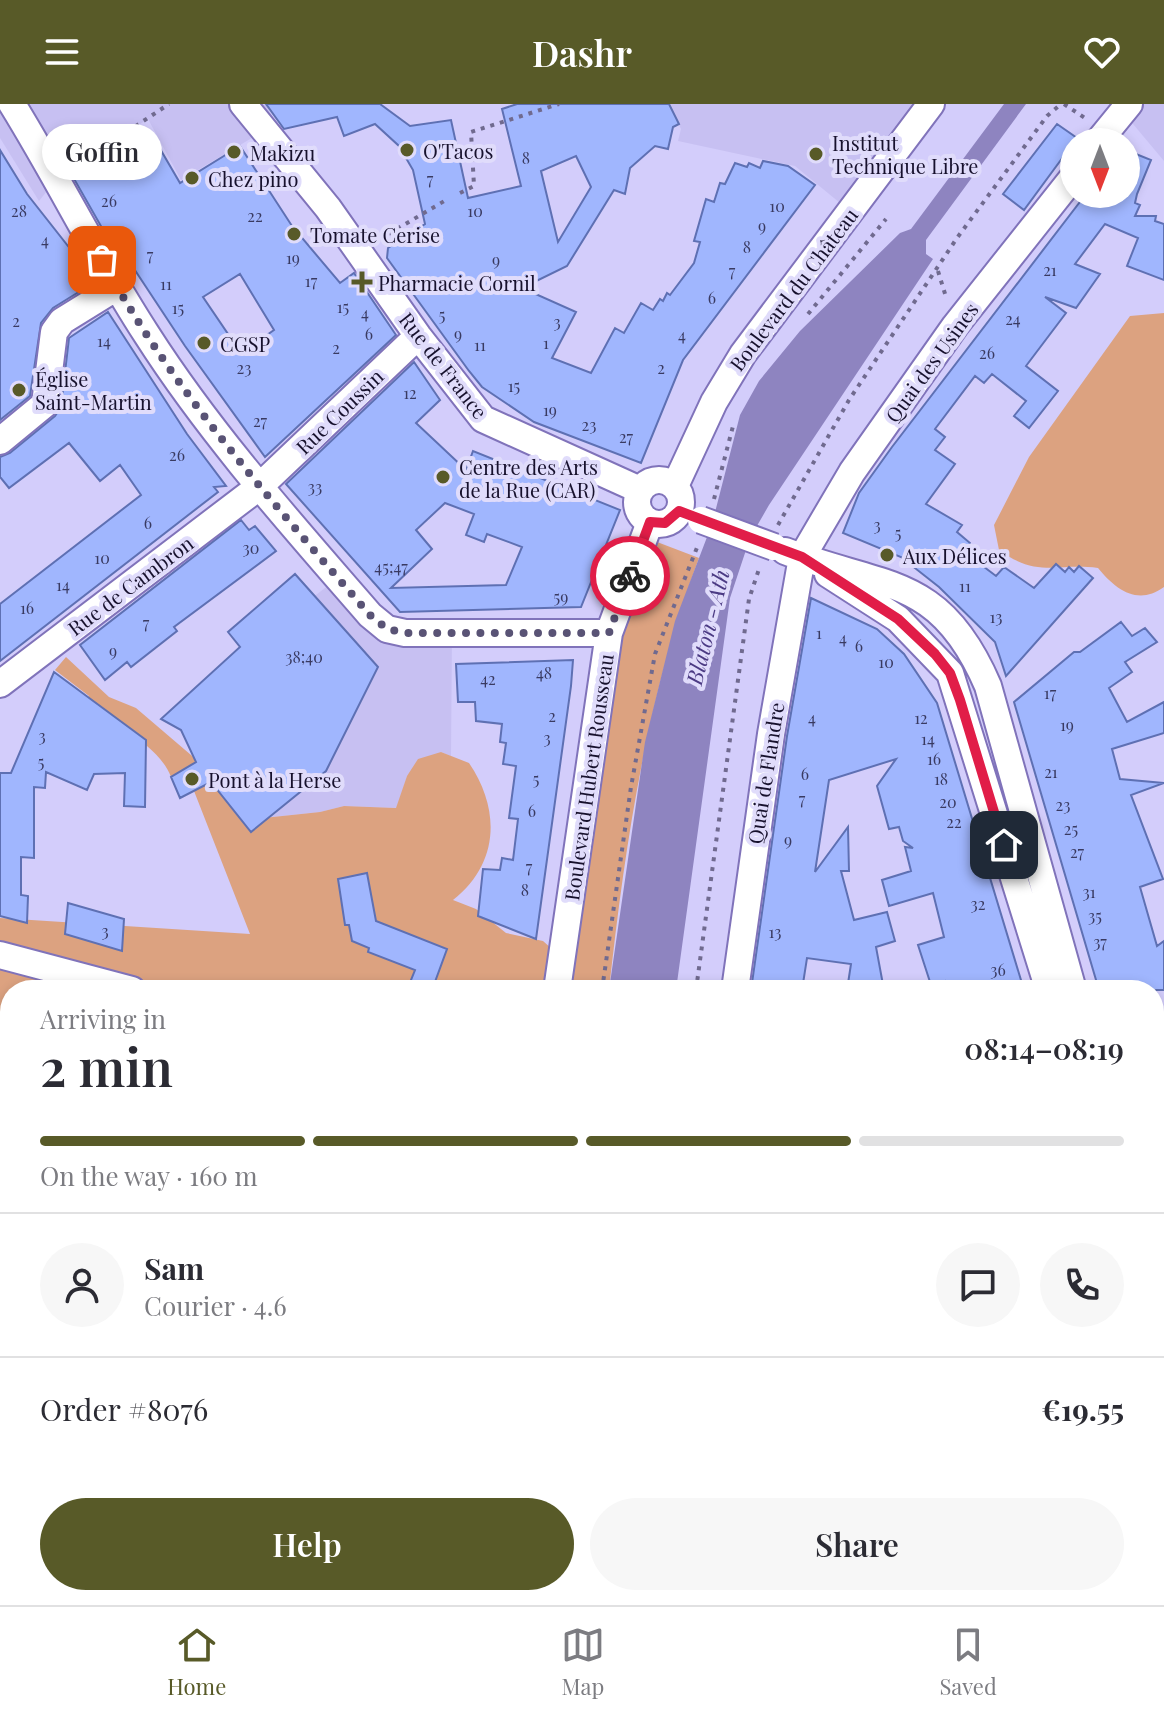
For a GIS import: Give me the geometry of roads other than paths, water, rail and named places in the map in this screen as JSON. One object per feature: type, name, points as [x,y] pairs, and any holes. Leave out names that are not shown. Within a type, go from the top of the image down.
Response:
[{"type":"street","points":[[12,104],[58,177],[117,287],[180,384],[260,486],[370,615],[387,629],[405,633],[609,633]]},
{"type":"street","name":"Rue de France","points":[[243,104],[262,132],[328,208],[418,336],[491,425],[640,490]]},
{"type":"street","name":"Boulevard du Château","points":[[694,512],[714,402],[743,354],[931,104]]},
{"type":"street","points":[[1109,128],[1129,104]]},
{"type":"street","name":"Quai des Usines","points":[[802,557],[852,472],[955,326],[1060,194]]},
{"type":"street","points":[[0,441],[45,404],[51,342],[62,321],[117,287]]},
{"type":"street","name":"Rue Coussin","points":[[260,486],[418,336]]},
{"type":"street","points":[[694,512],[665,523],[650,522],[637,505],[640,490],[656,480],[694,512],[774,547],[911,591],[936,607],[957,630],[976,658],[988,686],[1070,980]]},
{"type":"street","name":"Rue de Cambron","points":[[0,684],[260,486]]},
{"type":"street","name":"Boulevard Hubert Rousseau","points":[[558,980],[609,633],[650,522]]},
{"type":"street","points":[[802,557],[898,619],[950,673],[1046,980]]},
{"type":"street","name":"Quai de Flandre","points":[[736,980],[771,734],[802,557]]},
{"type":"street","points":[[0,955],[94,980]]},
{"type":"water","name":"Blaton - Ath","points":[[1004,104],[1026,104],[926,240],[926,254],[933,259],[750,538],[730,598],[677,980],[610,980],[645,742],[675,621],[712,524],[740,415],[759,381],[800,331],[900,233],[911,229]]},
{"type":"place","name":"O'Tacos","points":[[407,150]]},
{"type":"place","name":"Makizu","points":[[234,152]]},
{"type":"place","name":"Institut Technique Libre","points":[[816,154]]},
{"type":"place","name":"Chez pino","points":[[192,178]]},
{"type":"place","name":"Tomate Cerise","points":[[294,234]]},
{"type":"place","name":"Goffin","points":[[102,260]]},
{"type":"place","name":"Pharmacie Cornil","points":[[362,282]]},
{"type":"place","name":"CGSP","points":[[204,343]]},
{"type":"place","name":"Église Saint-Martin","points":[[19,390]]},
{"type":"place","name":"Centre des Arts de la Rue (CAR)","points":[[443,477]]},
{"type":"place","name":"Aux Délices","points":[[887,555]]},
{"type":"place","name":"Pont à la Herse","points":[[192,779]]}]
